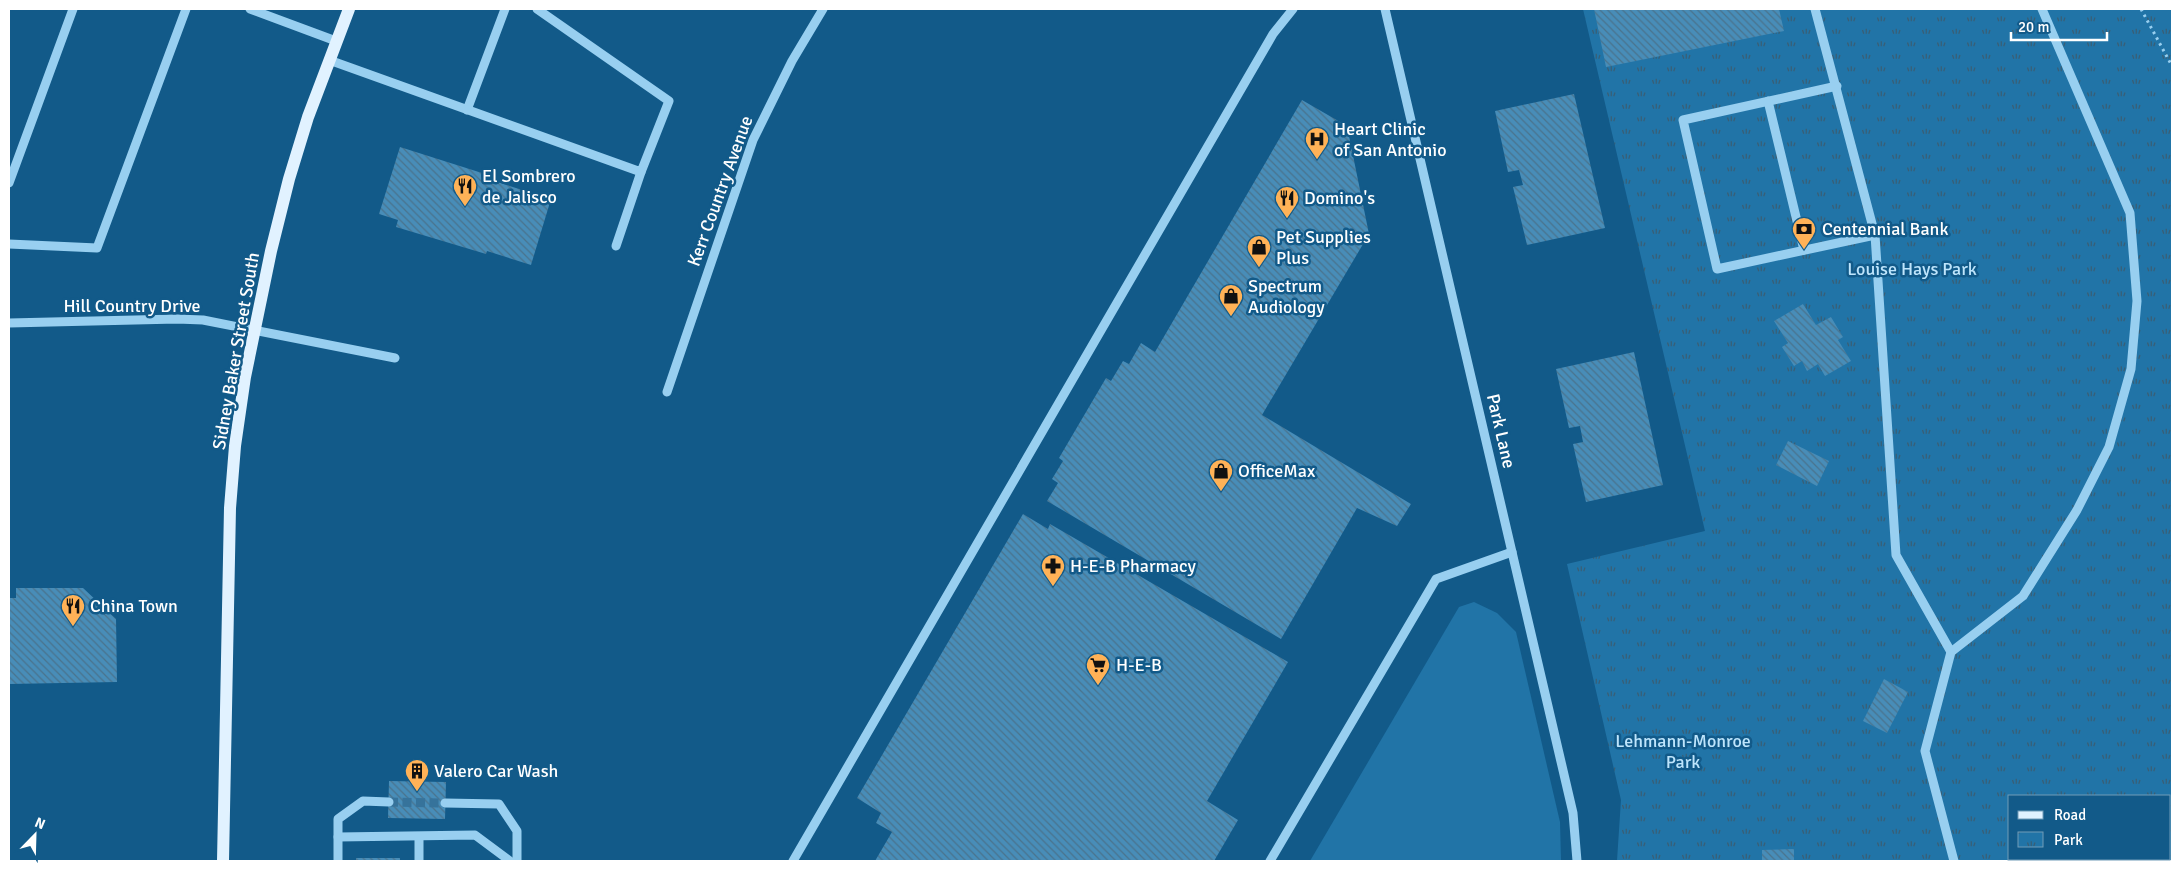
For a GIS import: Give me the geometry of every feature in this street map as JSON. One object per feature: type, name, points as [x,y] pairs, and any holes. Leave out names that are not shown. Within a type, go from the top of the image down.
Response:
[{"type":"main road","name":"Sidney Baker Street South","points":[[224,861],[230,508],[245,376],[271,251],[289,179],[308,116],[349,9]]},
{"type":"street","points":[[9,183],[73,9]]},
{"type":"street","points":[[9,244],[97,248],[186,9]]},
{"type":"street","points":[[250,9],[336,41]]},
{"type":"street","points":[[467,110],[505,9]]},
{"type":"street","points":[[537,9],[669,101],[641,172],[616,246]]},
{"type":"street","name":"Kerr Country Avenue","points":[[667,392],[753,140],[792,61],[823,9]]},
{"type":"street","points":[[793,861],[1273,34],[1293,9]]},
{"type":"street","name":"Park Lane","points":[[1386,9],[1573,813],[1578,861]]},
{"type":"street","points":[[1815,9],[1837,86],[1875,235],[1896,555],[1951,652]]},
{"type":"street","points":[[1954,861],[1925,751],[1951,652],[2023,596],[2078,510],[2109,447],[2131,369],[2137,301],[2130,213],[2042,9]]},
{"type":"street","points":[[329,60],[641,172]]},
{"type":"street","points":[[1837,86],[1683,120],[1717,269],[1875,235]]},
{"type":"street","points":[[1768,101],[1804,250]]},
{"type":"street","name":"Hill Country Drive","points":[[9,323],[203,320],[255,332],[395,358]]},
{"type":"street","points":[[1270,861],[1436,578],[1512,552]]},
{"type":"street","points":[[338,861],[338,820],[363,801],[389,802]]},
{"type":"street","points":[[445,803],[499,804],[517,831],[517,861]]},
{"type":"street","points":[[338,837],[475,835],[510,861]]},
{"type":"street","points":[[419,837],[419,861]]},
{"type":"path","points":[[2141,9],[2172,66]]},
{"type":"green space","name":"Louise Hays Park","points":[[1583,9],[2172,9],[2172,861],[1617,861],[1621,800],[1567,564],[1705,531]]},
{"type":"green space","points":[[1474,602],[1497,613],[1516,632],[1560,822],[1561,861],[1310,861],[1459,607]]},
{"type":"building","points":[[1594,9],[1779,9],[1784,31],[1606,67]]},
{"type":"building","points":[[1574,94],[1605,228],[1527,245],[1513,187],[1523,185],[1519,170],[1508,172],[1495,111]]},
{"type":"building","name":"OfficeMax","points":[[1302,100],[1347,126],[1369,234],[1262,415],[1411,504],[1397,526],[1357,508],[1281,639],[1047,501],[1058,483],[1052,479],[1063,461],[1059,458],[1106,378],[1111,381],[1123,361],[1129,364],[1141,343],[1155,352]]},
{"type":"building","name":"El Sombrero de Jalisco","points":[[400,147],[482,173],[481,177],[551,199],[531,265],[487,251],[486,254],[396,227],[398,220],[379,214]]},
{"type":"building","points":[[1803,304],[1816,325],[1831,317],[1843,337],[1838,340],[1851,361],[1825,376],[1818,364],[1807,371],[1802,361],[1794,366],[1782,347],[1788,343],[1774,321]]},
{"type":"building","points":[[1634,352],[1663,485],[1586,502],[1573,444],[1583,442],[1580,426],[1569,428],[1556,369]]},
{"type":"building","points":[[1788,441],[1829,461],[1817,486],[1776,465]]},
{"type":"building","name":"H-E-B","points":[[1023,514],[1048,529],[1050,524],[1288,662],[1207,801],[1238,820],[1214,861],[875,861],[892,832],[876,823],[881,813],[857,798]]},
{"type":"building","points":[[16,588],[83,588],[116,619],[117,682],[9,684],[9,598],[16,598]]},
{"type":"building","points":[[1884,679],[1908,692],[1887,733],[1863,721]]},
{"type":"building","name":"Valero Car Wash","points":[[389,781],[446,782],[445,819],[388,818]]},
{"type":"building","points":[[1794,849],[1794,861],[1762,861],[1762,850]]},
{"type":"building","points":[[356,858],[400,858],[400,861],[356,861]]},
{"type":"tunnel","points":[[389,802],[445,803]]},
{"type":"place","name":"Heart Clinic of San Antonio","points":[[1317,160]]},
{"type":"place","name":"El Sombrero de Jalisco","points":[[465,207]]},
{"type":"place","name":"Domino's","points":[[1287,219]]},
{"type":"place","name":"Centennial Bank","points":[[1804,250]]},
{"type":"place","name":"Pet Supplies Plus","points":[[1259,268]]},
{"type":"place","name":"Spectrum Audiology","points":[[1231,317]]},
{"type":"place","name":"OfficeMax","points":[[1221,492]]},
{"type":"place","name":"H-E-B Pharmacy","points":[[1053,587]]},
{"type":"place","name":"China Town","points":[[73,627]]},
{"type":"place","name":"H-E-B","points":[[1098,686]]},
{"type":"place","name":"Valero Car Wash","points":[[417,792]]},
{"type":"park label","name":"Lehmann-Monroe Park","points":[[1683,751]]}]
